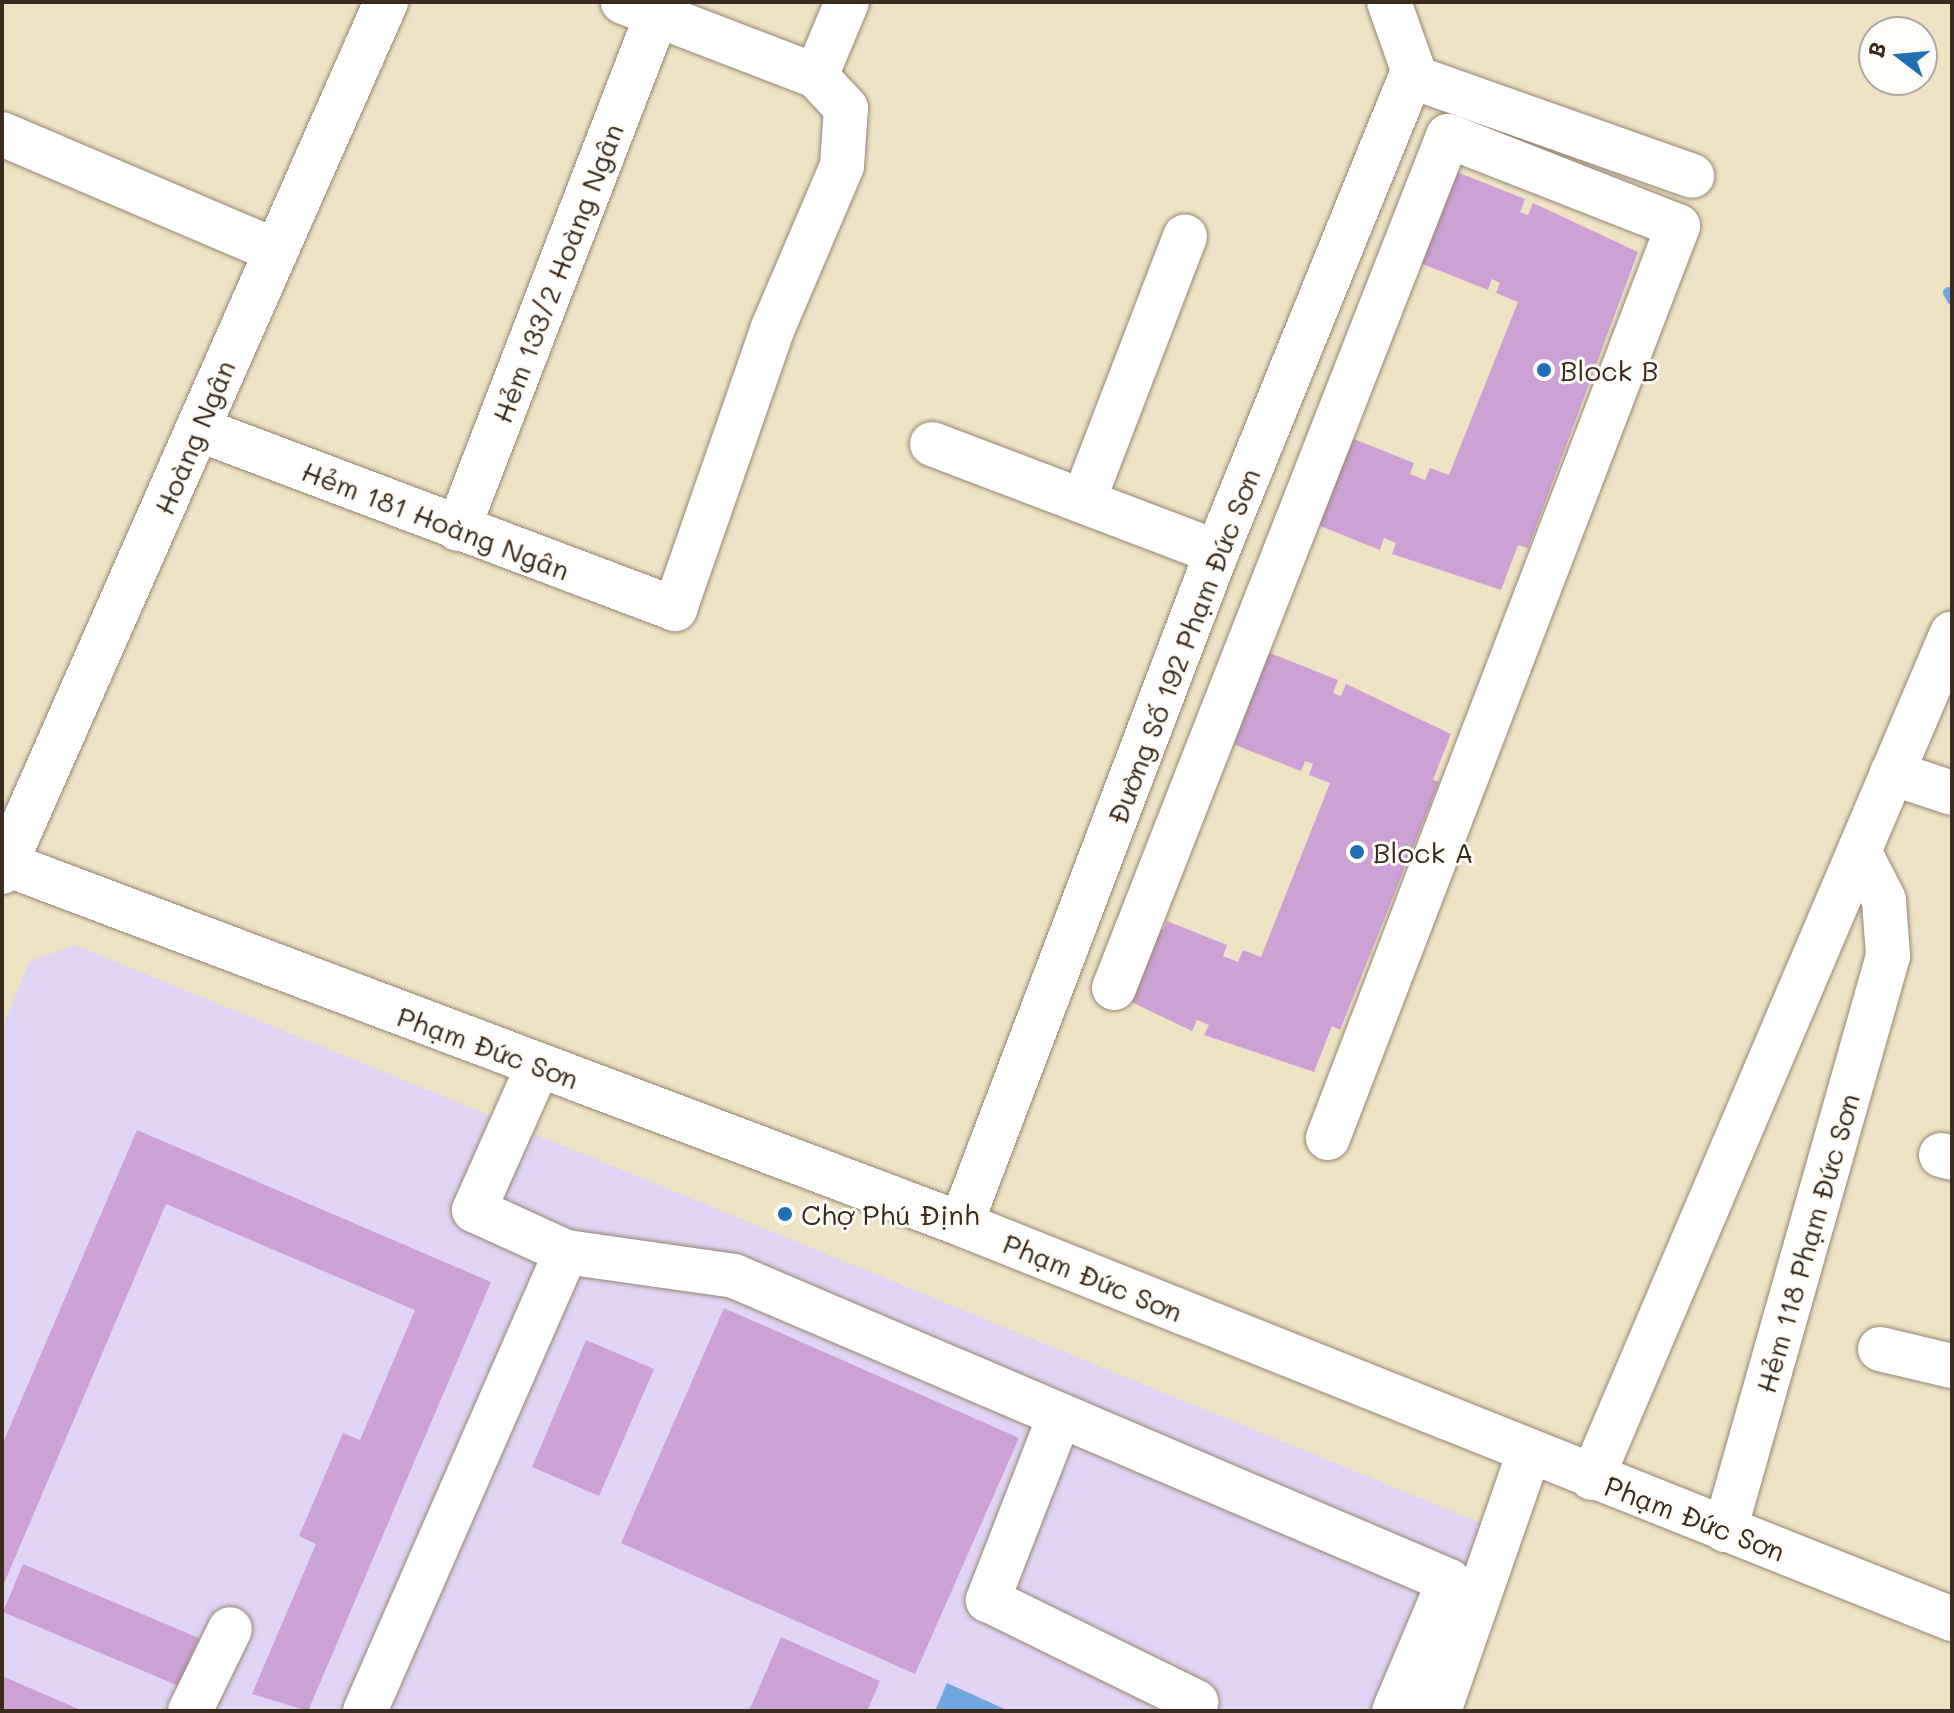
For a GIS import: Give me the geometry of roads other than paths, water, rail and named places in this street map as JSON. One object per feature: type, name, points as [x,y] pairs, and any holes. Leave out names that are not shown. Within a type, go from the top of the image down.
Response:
[{"type":"street","name":"Hoàng Ngân","points":[[4,868],[17,797],[198,429],[386,2]]},
{"type":"street","points":[[640,9],[816,76],[847,2]]},
{"type":"street","points":[[1389,2],[1416,78],[1692,176]]},
{"type":"street","name":"Hẻm 133/2 Hoàng Ngân","points":[[458,529],[640,9]]},
{"type":"street","name":"Đường Số 192 Phạm Đức Sơn","points":[[961,1224],[1217,552],[1413,71]]},
{"type":"street","name":"Hẻm 181 Hoàng Ngân","points":[[198,429],[675,609],[772,330],[842,166],[846,108],[816,76]]},
{"type":"street","points":[[2,134],[276,251]]},
{"type":"street","points":[[1114,988],[1448,136],[1678,226],[1328,1138]]},
{"type":"street","points":[[1085,497],[1185,237]]},
{"type":"street","points":[[932,444],[1085,497],[1217,552]]},
{"type":"street","points":[[1592,1478],[1952,634]]},
{"type":"street","points":[[1892,773],[1952,793]]},
{"type":"street","points":[[1105,848],[1160,871]]},
{"type":"street","name":"Hẻm 118 Phạm Đức Sơn","points":[[1725,1530],[1888,956],[1884,900],[1859,851]]},
{"type":"street","name":"Phạm Đức Sơn","points":[[4,868],[666,1111],[808,1169],[961,1224],[1529,1453],[1952,1619]]},
{"type":"street","points":[[538,1066],[474,1210],[566,1252],[734,1276],[1449,1581],[1394,1711]]},
{"type":"street","points":[[365,1711],[566,1252]]},
{"type":"street","points":[[1880,1349],[1952,1366]]},
{"type":"street","points":[[1060,1415],[988,1600],[1196,1702]]},
{"type":"street","points":[[1439,1711],[1529,1453]]},
{"type":"street","points":[[190,1711],[230,1629]]},
{"type":"water","points":[[947,1683],[1009,1711],[935,1711]]},
{"type":"waterway","points":[[1948,292],[1952,299]]},
{"type":"place","name":"Block B","points":[[1544,370]]},
{"type":"place","name":"Block A","points":[[1357,852]]},
{"type":"place","name":"Chợ Phú Định","points":[[785,1214]]}]
